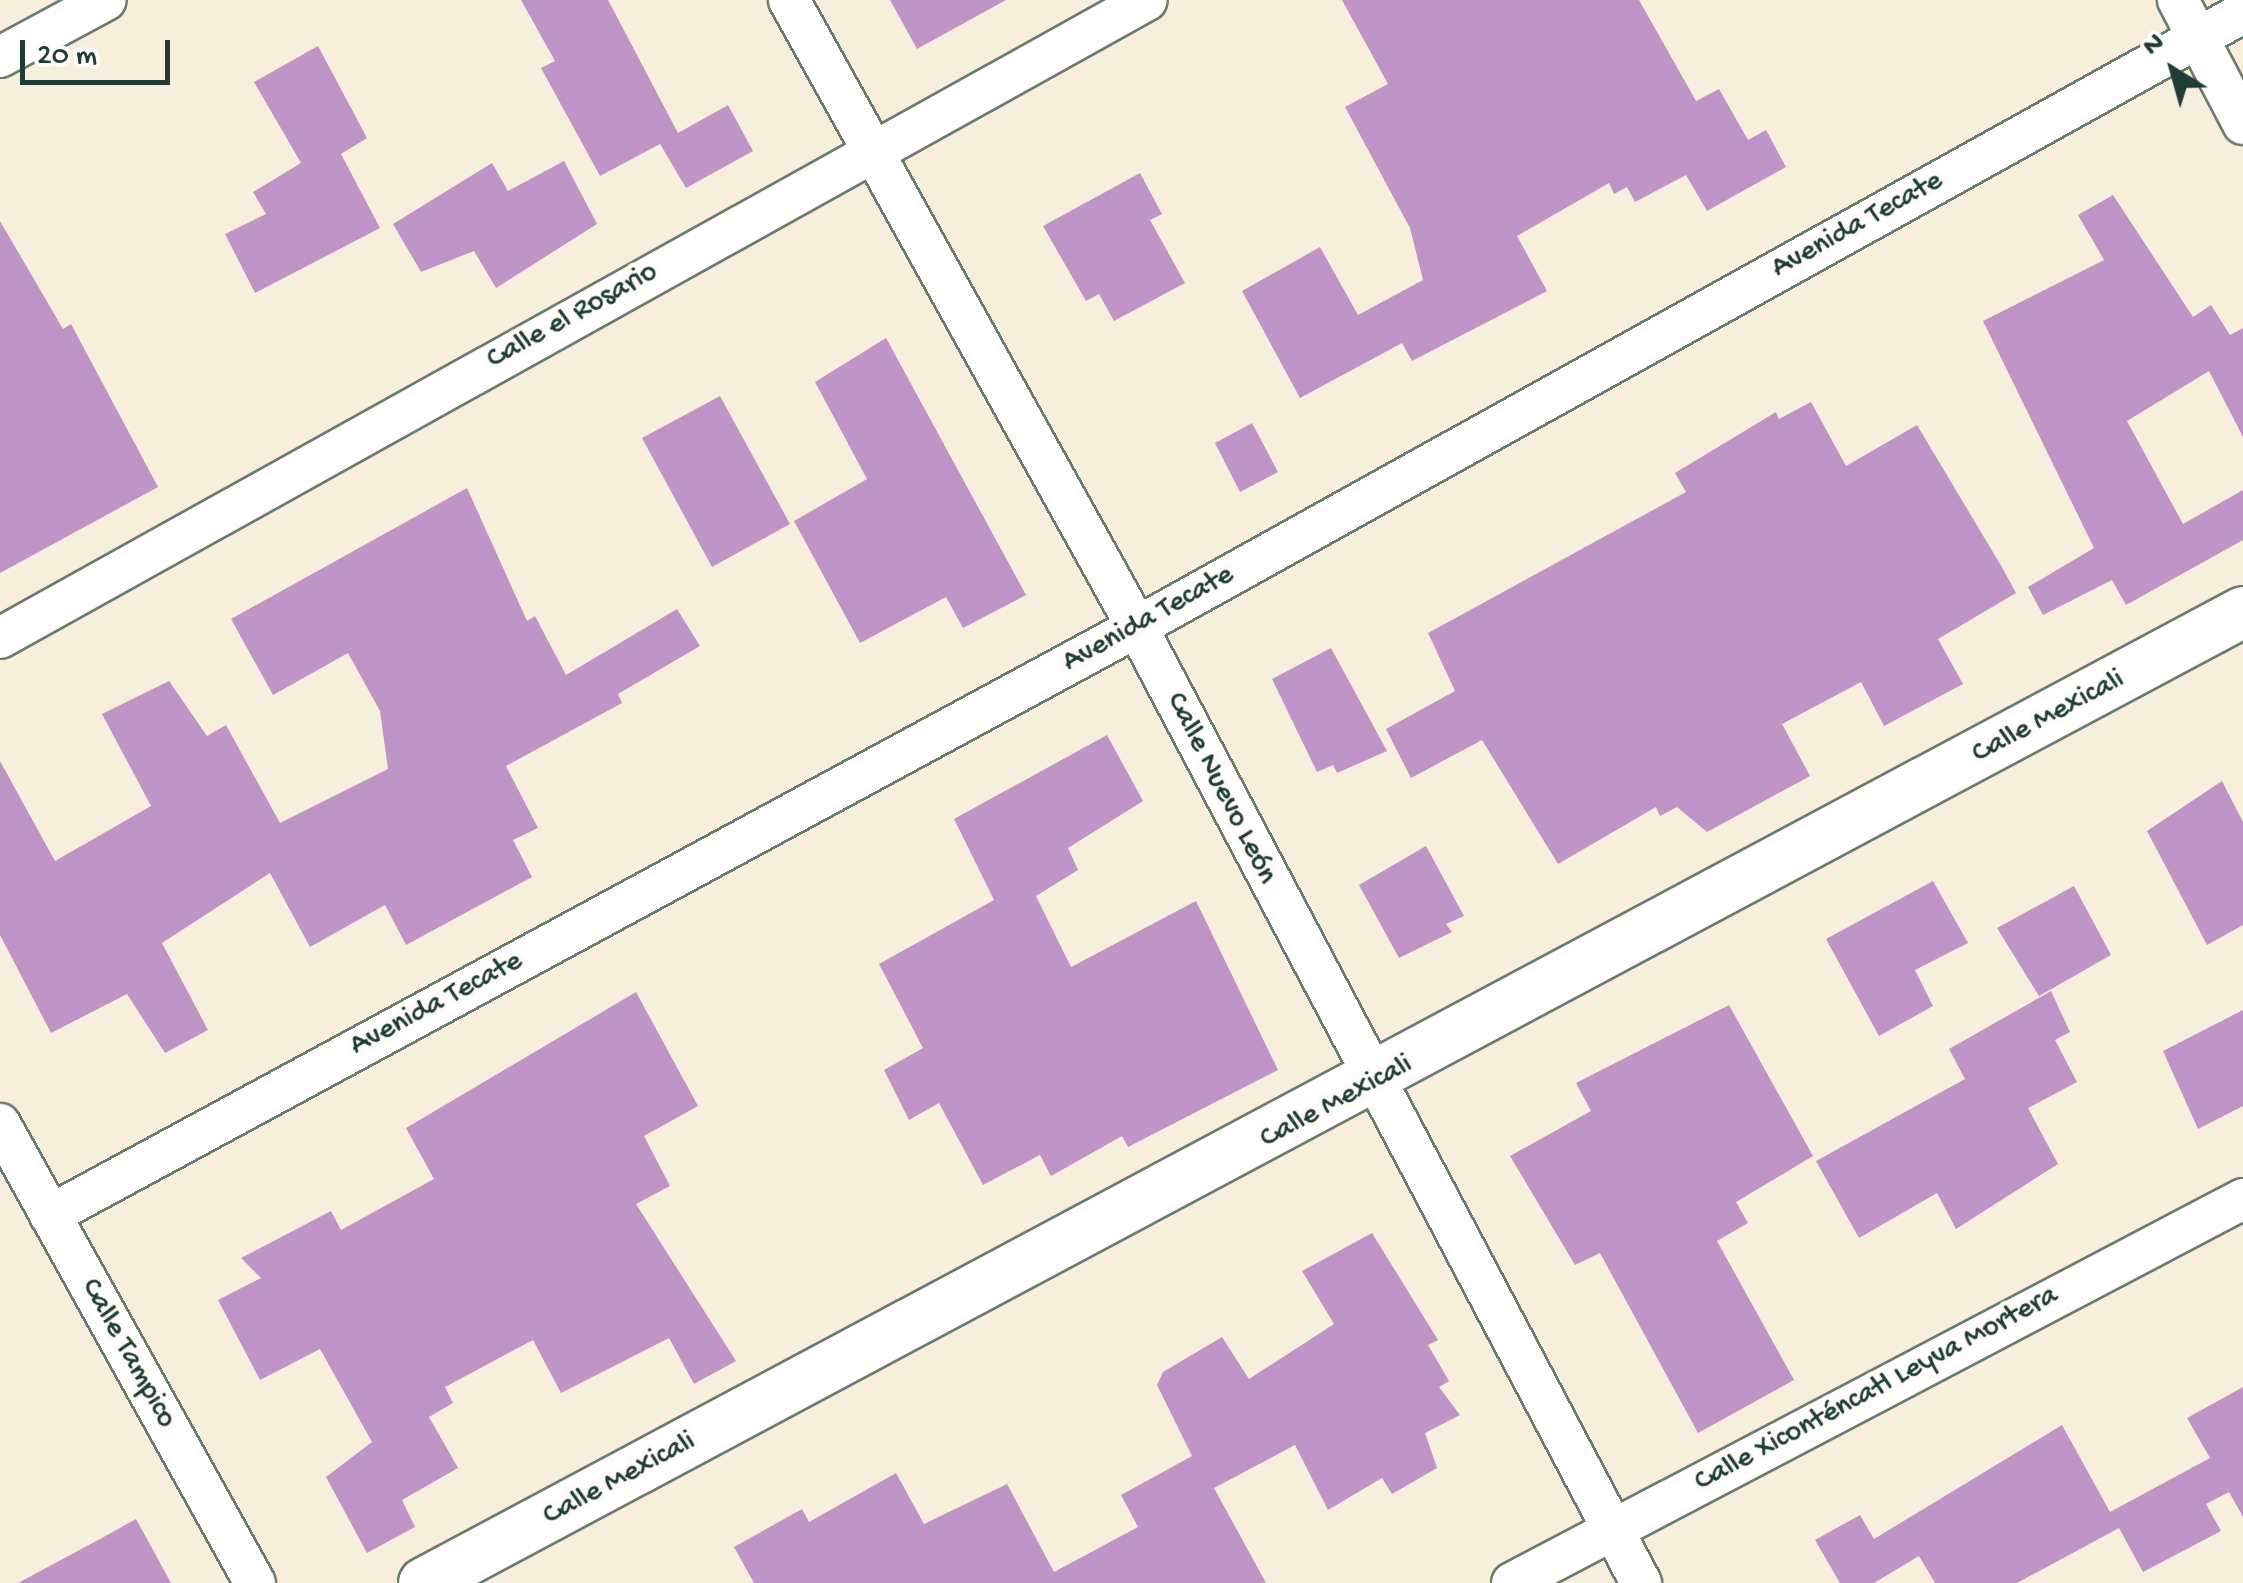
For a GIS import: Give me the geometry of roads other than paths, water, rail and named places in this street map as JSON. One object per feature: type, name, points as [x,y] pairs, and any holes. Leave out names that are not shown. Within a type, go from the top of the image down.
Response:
[{"type":"street","points":[[0,57],[106,0]]},
{"type":"street","name":"Calle Nuevo León","points":[[789,0],[876,148],[1137,627],[1372,1085],[1641,1583]]},
{"type":"street","name":"Calle el Rosario","points":[[0,638],[1147,0]]},
{"type":"street","points":[[2178,0],[2243,124]]},
{"type":"street","name":"Avenida Tecate","points":[[50,1214],[1137,627],[2243,13]]},
{"type":"street","name":"Calle Mexicali","points":[[424,1583],[1372,1085],[2243,612]]},
{"type":"street","name":"Calle Tampico","points":[[0,1124],[256,1583]]},
{"type":"street","name":"Calle Xiconténcatl Leyva Mortera","points":[[1512,1583],[2243,1199]]}]
